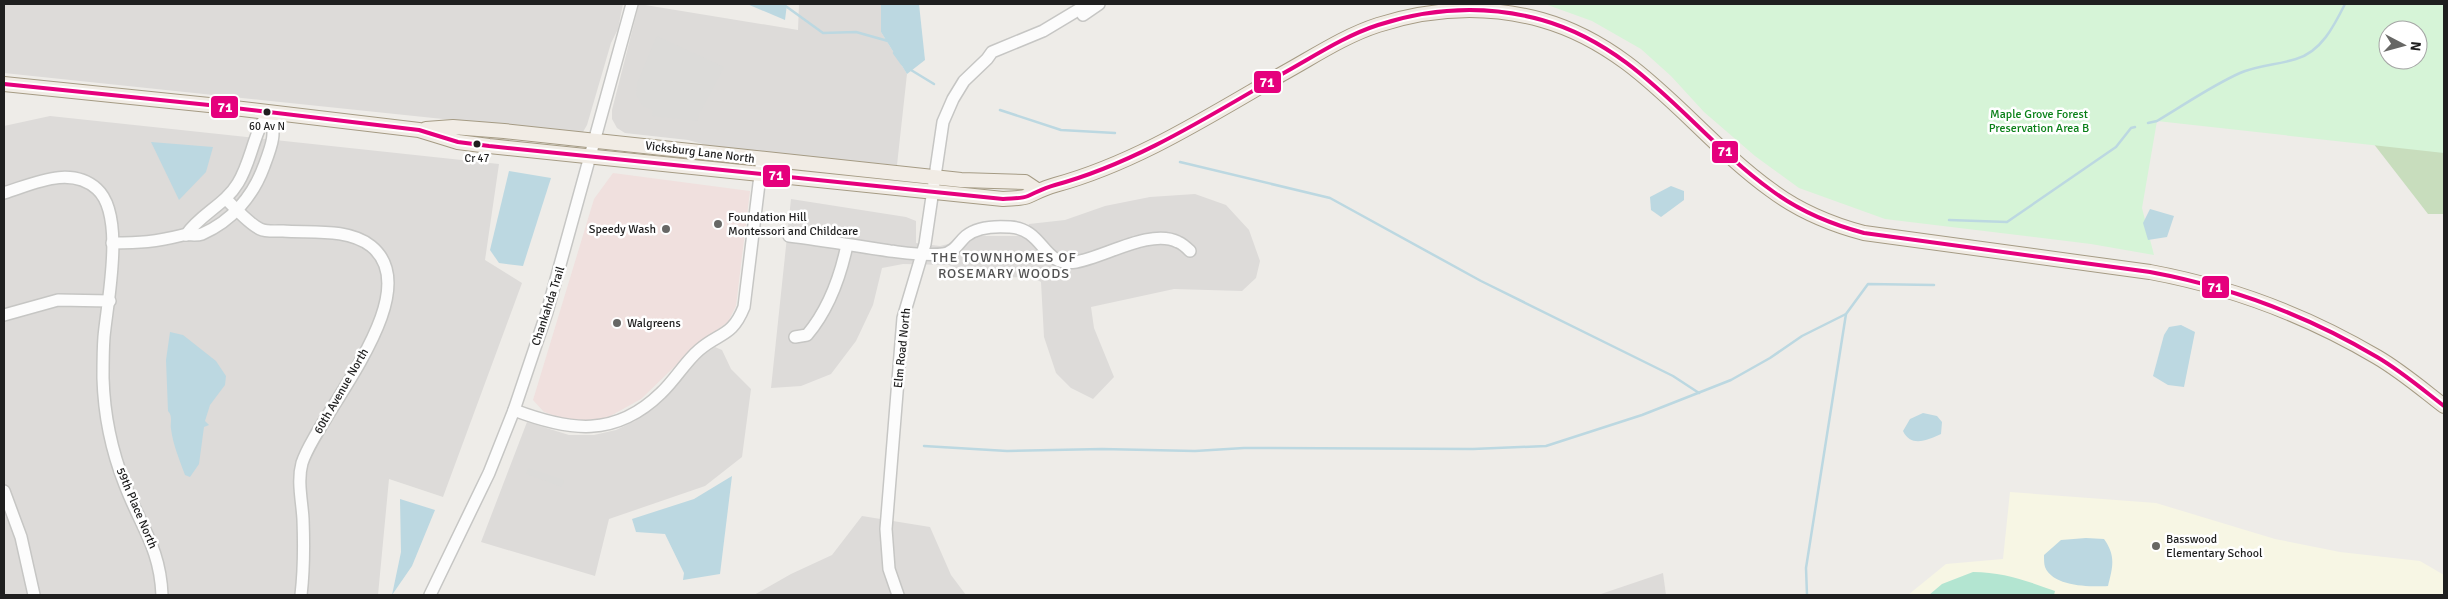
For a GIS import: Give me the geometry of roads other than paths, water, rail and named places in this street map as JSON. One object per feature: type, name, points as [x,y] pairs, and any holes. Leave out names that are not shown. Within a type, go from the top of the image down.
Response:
[{"type":"main road","name":"Vicksburg Lane North","points":[[419,130],[453,127],[594,140],[933,192],[1004,199],[1026,197],[1037,190],[1091,175],[1128,159],[1336,44],[1376,26],[1437,13],[1468,10],[1500,12],[1544,20],[1569,30],[1623,58],[1651,81],[1717,144],[1770,190],[1818,218],[1864,233],[2150,272],[2231,292],[2276,306],[2378,357],[2444,406]]},
{"type":"main road","name":"Vicksburg Lane North","points":[[4,84],[419,130],[458,142],[589,156],[935,176],[988,182],[1025,182],[1037,190]]},
{"type":"street","name":"Chankahda Trail","points":[[430,595],[489,473],[514,410],[550,304],[632,4]]},
{"type":"street","name":"Elm Road North","points":[[897,595],[889,569],[886,529],[903,318],[923,254],[943,122],[953,98],[964,81],[992,52],[1043,31],[1088,4]]},
{"type":"street","name":"Elm Road North","points":[[987,59],[994,59],[1007,52],[1048,37],[1068,26],[1099,4]]},
{"type":"street","points":[[186,235],[193,224],[226,199],[248,166],[259,125],[269,112]]},
{"type":"street","points":[[112,243],[145,244],[186,235],[200,235],[238,211],[260,177],[268,157],[274,127],[269,112]]},
{"type":"street","points":[[514,410],[569,427],[601,426],[620,422],[642,409],[659,395],[700,349],[730,332],[739,320],[744,307],[761,166]]},
{"type":"street","name":"59th Place North","points":[[4,193],[58,176],[84,181],[98,189],[108,206],[112,243],[110,301],[104,336],[103,380],[108,425],[113,450],[125,485],[159,561],[162,595]]},
{"type":"street","name":"60th Avenue North","points":[[226,199],[262,230],[338,234],[366,242],[380,255],[387,271],[387,294],[372,336],[359,365],[312,442],[302,464],[300,489],[304,551],[300,595]]},
{"type":"street","points":[[789,236],[923,254],[944,254],[953,250],[965,236],[980,229],[1010,227],[1028,232],[1036,237],[1055,260],[1068,263],[1106,254],[1144,240],[1178,241],[1190,251]]},
{"type":"street","points":[[795,337],[807,335],[825,310],[839,277],[847,245]]},
{"type":"street","points":[[4,315],[58,300],[110,301]]},
{"type":"street","points":[[4,491],[21,537],[34,595]]},
{"type":"water","points":[[747,4],[787,4],[785,20]]},
{"type":"water","points":[[881,4],[919,4],[925,60],[907,74],[881,32]]},
{"type":"water","points":[[151,142],[213,147],[206,172],[179,200]]},
{"type":"water","points":[[509,171],[551,178],[523,266],[499,263],[490,250]]},
{"type":"water","points":[[1671,186],[1684,191],[1684,200],[1661,217],[1651,210],[1650,197]]},
{"type":"water","points":[[2150,209],[2174,216],[2167,237],[2148,240],[2143,223]]},
{"type":"water","points":[[2181,325],[2195,332],[2184,387],[2168,385],[2153,376],[2164,335],[2169,327]]},
{"type":"water","points":[[170,332],[183,335],[216,361],[226,376],[225,385],[210,405],[205,421],[209,425],[204,427],[199,464],[190,477],[185,475],[177,453],[168,411],[166,360]]},
{"type":"water","points":[[1923,413],[1937,416],[1942,422],[1941,434],[1915,441],[1906,436],[1903,431],[1910,419]]},
{"type":"water","points":[[732,476],[720,574],[683,580],[684,573],[665,534],[636,532],[632,519],[694,499]]},
{"type":"water","points":[[400,499],[435,510],[412,566],[392,595],[401,552]]},
{"type":"water","points":[[2104,539],[2108,545],[2112,562],[2108,586],[2083,586],[2064,582],[2049,574],[2045,567],[2044,555],[2061,540]]},
{"type":"waterway","points":[[2148,123],[2157,121],[2240,73],[2305,56],[2313,51],[2326,37],[2345,4]]},
{"type":"waterway","points":[[787,7],[823,33],[856,32],[888,41]]},
{"type":"waterway","points":[[894,53],[902,64]]},
{"type":"waterway","points":[[911,70],[934,84]]},
{"type":"waterway","points":[[1000,110],[1061,130],[1115,133]]},
{"type":"waterway","points":[[1949,220],[2007,222],[2116,147],[2131,128],[2135,127]]},
{"type":"waterway","points":[[1180,162],[1330,198],[1481,281],[1673,376],[1699,393]]},
{"type":"waterway","points":[[1807,595],[1806,568],[1846,314],[1868,284],[1934,285]]},
{"type":"waterway","points":[[924,446],[1007,451],[1102,449],[1195,451],[1244,448],[1473,449],[1546,446],[1642,415],[1731,380],[1770,358],[1802,336],[1846,314]]},
{"type":"place","name":"60 Av N","points":[[267,112]]},
{"type":"place","name":"Cr 47","points":[[477,144]]},
{"type":"place","name":"Foundation Hill Montessori and Childcare","points":[[718,224]]},
{"type":"place","name":"Speedy Wash","points":[[666,229]]},
{"type":"place","name":"Walgreens","points":[[617,323]]},
{"type":"place","name":"Basswood Elementary School","points":[[2156,546]]},
{"type":"district","name":"THE TOWNHOMES OF ROSEMARY WOODS","points":[[1004,266]]},
{"type":"park label","name":"Maple Grove Forest Preservation Area B","points":[[2039,121]]}]
